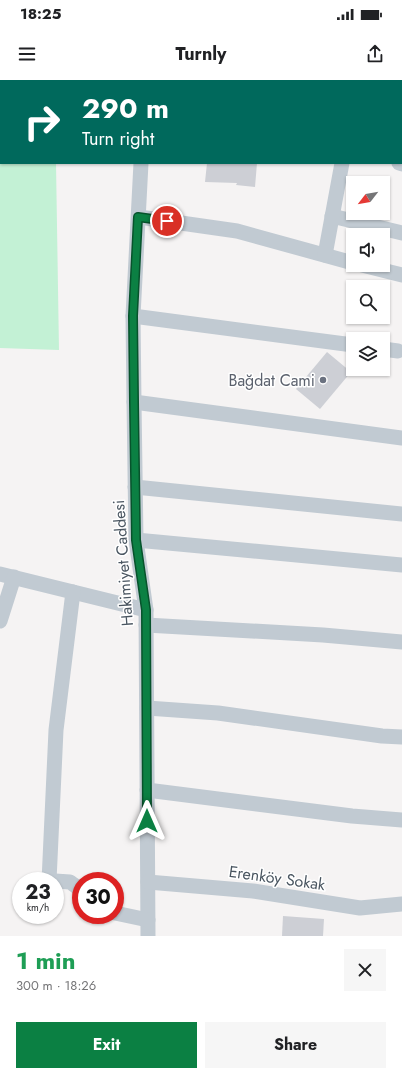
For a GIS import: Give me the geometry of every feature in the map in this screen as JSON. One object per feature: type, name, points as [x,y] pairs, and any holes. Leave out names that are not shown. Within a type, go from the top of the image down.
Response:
[{"type":"street","name":"Hakimiyet Caddesi","points":[[141,164],[133,316],[136,540],[146,618],[148,936]]},
{"type":"street","points":[[325,255],[342,164]]},
{"type":"street","points":[[332,216],[402,233]]},
{"type":"street","points":[[138,217],[237,231],[346,261]]},
{"type":"street","points":[[390,272],[402,275]]},
{"type":"street","points":[[133,316],[346,344]]},
{"type":"street","points":[[134,402],[402,438]]},
{"type":"street","points":[[135,487],[402,514]]},
{"type":"street","points":[[136,540],[402,565]]},
{"type":"street","points":[[0,621],[7,575],[73,592],[146,618],[402,642]]},
{"type":"street","points":[[49,872],[56,730],[73,592]]},
{"type":"street","points":[[147,708],[218,713],[382,736],[402,737]]},
{"type":"street","points":[[147,790],[352,816],[402,820]]},
{"type":"street","name":"Erenköy Sokak","points":[[148,882],[253,891],[360,908],[402,904]]},
{"type":"street","points":[[124,915],[148,920]]},
{"type":"green space","points":[[0,164],[56,164],[59,350],[0,348]]},
{"type":"building","points":[[207,164],[257,164],[255,187],[236,185],[237,183],[205,182]]},
{"type":"building","name":"Bağdat Cami","points":[[327,352],[346,368],[346,376],[348,376],[320,409],[296,389]]},
{"type":"building","points":[[283,916],[324,919],[323,936],[282,936]]},
{"type":"place","name":"Bağdat Cami","points":[[323,380]]},
{"type":"route","points":[[147,821],[146,610],[136,540],[133,316],[138,217],[167,221]]}]
